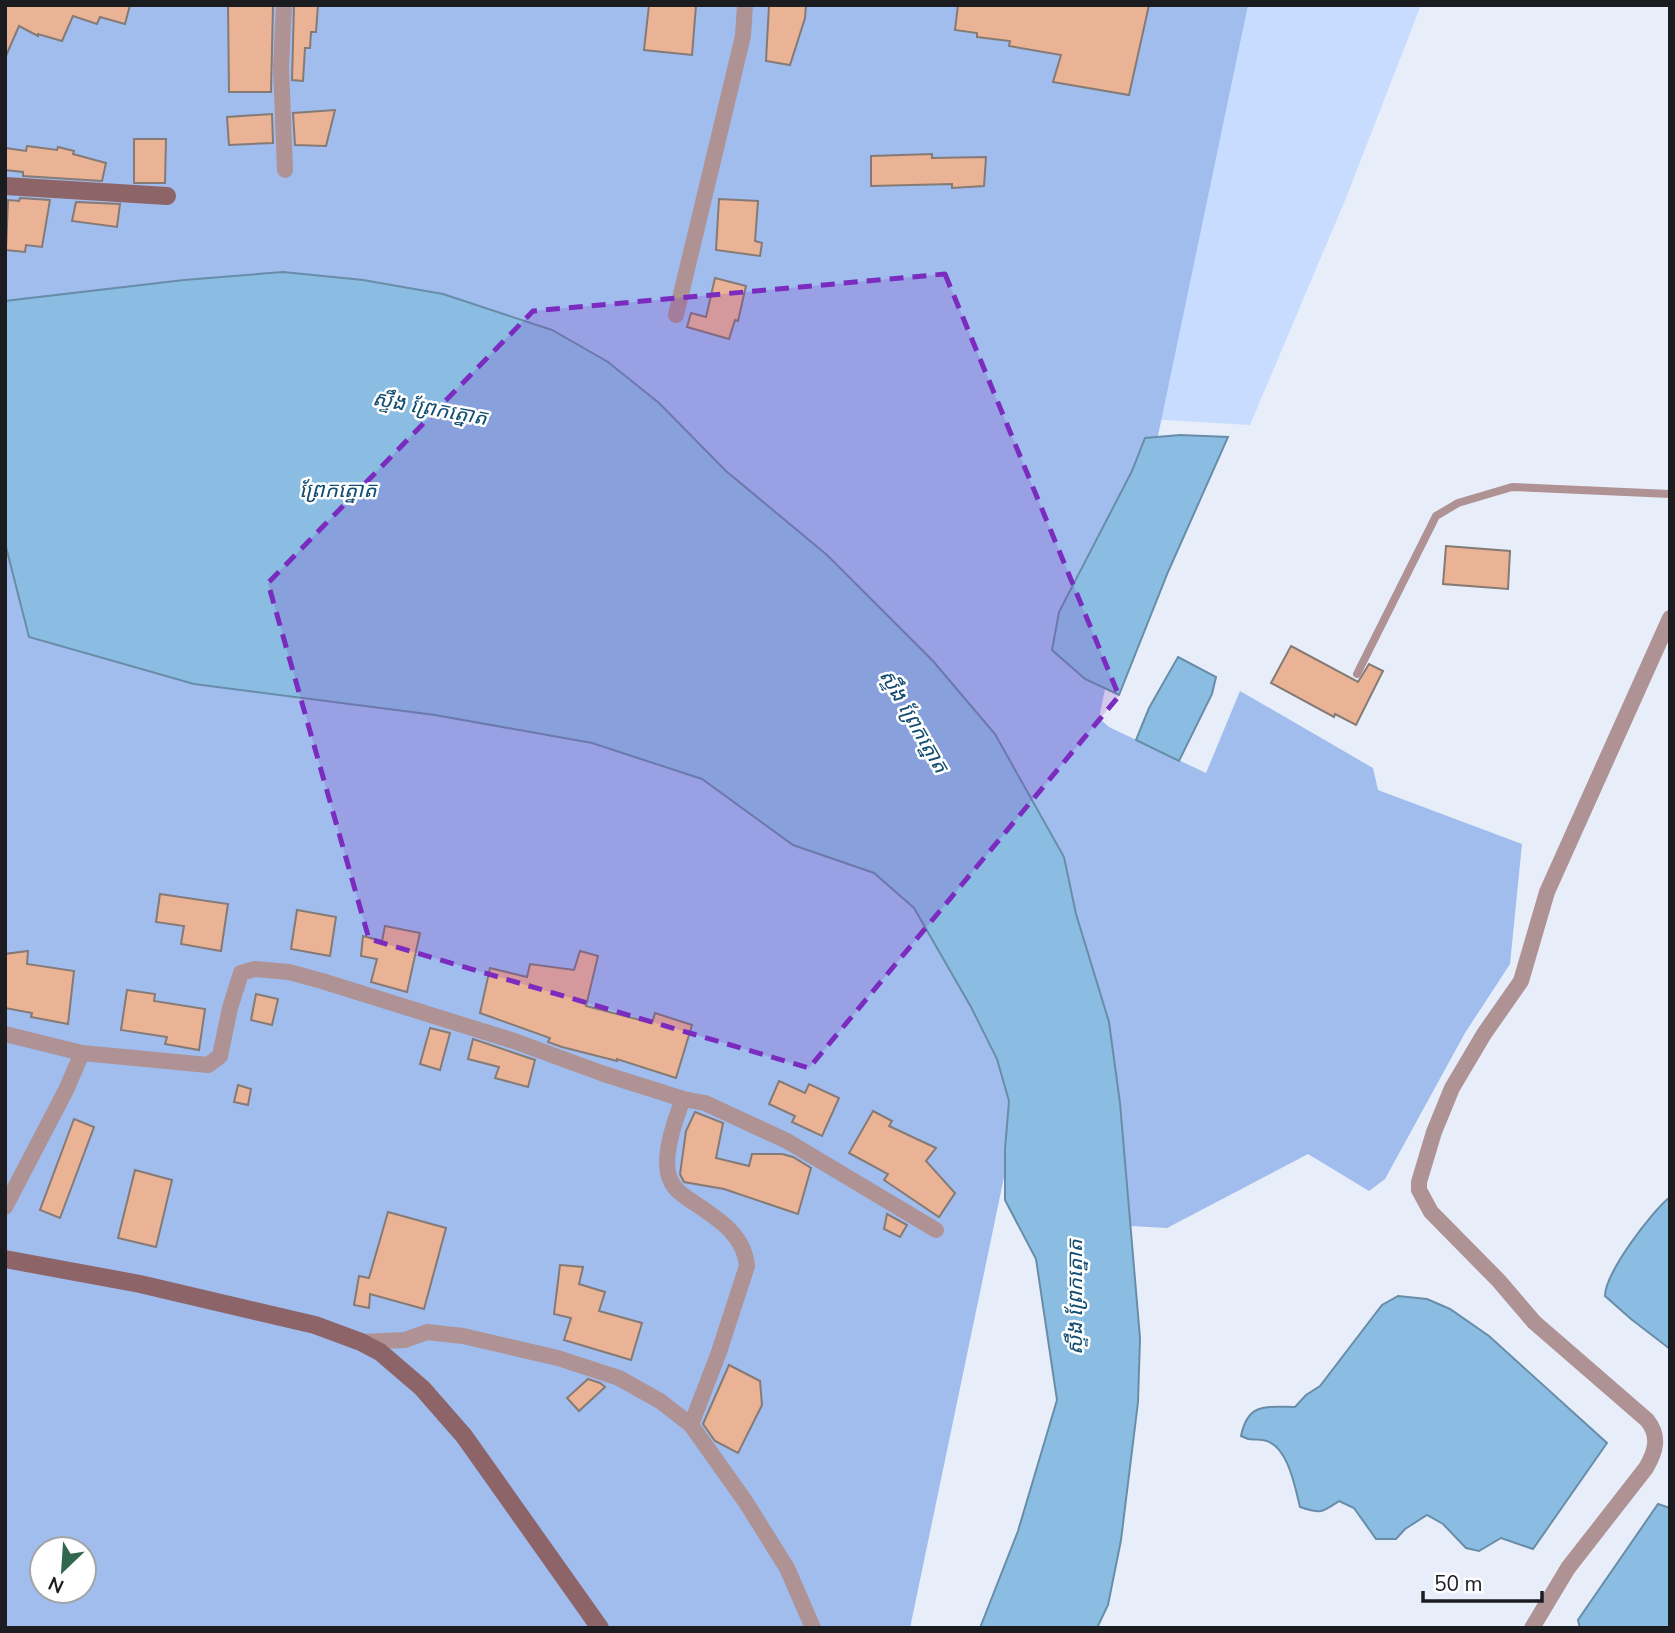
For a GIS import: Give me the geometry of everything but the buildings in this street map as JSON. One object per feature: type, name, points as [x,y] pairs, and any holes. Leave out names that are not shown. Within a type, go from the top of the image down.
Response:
[{"type":"main road","points":[[5,186],[167,196]]},
{"type":"main road","points":[[5,1259],[140,1284],[315,1325],[380,1352],[422,1388],[464,1436],[600,1628]]},
{"type":"street","points":[[284,5],[281,67],[285,170]]},
{"type":"street","points":[[676,315],[743,36],[745,5]]},
{"type":"street","points":[[1532,1628],[1568,1568],[1646,1468],[1653,1457],[1656,1437],[1647,1420],[1534,1322],[1499,1280],[1441,1224],[1425,1201],[1419,1182],[1434,1132],[1452,1088],[1483,1034],[1521,981],[1547,892],[1670,618]]},
{"type":"street","points":[[5,1034],[82,1054],[208,1065],[220,1056],[230,1008],[242,973],[255,969],[289,972],[362,992],[514,1041],[683,1100],[705,1103],[787,1141],[936,1230]]},
{"type":"street","points":[[5,1207],[82,1054]]},
{"type":"street","points":[[683,1100],[670,1143],[667,1163],[669,1178],[677,1191],[731,1230],[741,1242],[747,1266],[719,1352],[691,1424]]},
{"type":"street","points":[[361,1342],[405,1340],[427,1332],[463,1336],[558,1358],[619,1378],[660,1401],[691,1424],[745,1501],[787,1568],[813,1628]]},
{"type":"lane","points":[[1357,674],[1436,516],[1458,503],[1512,487],[1670,495]]},
{"type":"highlighted area","points":[[945,274],[1119,696],[809,1068],[369,939],[268,583],[533,311]]},
{"type":"shaded area","points":[[5,5],[1248,5],[1099,718],[1109,727],[1206,773],[1240,691],[1373,768],[1378,790],[1522,844],[1510,964],[1465,1033],[1385,1179],[1369,1191],[1308,1154],[1167,1228],[1130,1226],[1125,1176],[1067,875],[910,1628],[5,1628]]},
{"type":"shaded area","points":[[1173,5],[1421,5],[1346,198],[1250,425],[1147,419]]},
{"type":"water","name":"ព្រែកត្នោត","points":[[283,272],[363,280],[443,294],[552,330],[608,362],[659,403],[726,471],[827,555],[933,661],[995,734],[1064,857],[1076,914],[1109,1022],[1120,1103],[1140,1338],[1138,1402],[1121,1540],[1108,1605],[1097,1628],[980,1628],[1018,1531],[1057,1400],[1036,1259],[1005,1200],[1009,1101],[997,1059],[971,1007],[914,908],[874,873],[793,845],[702,779],[592,743],[435,715],[194,684],[29,637],[5,543],[5,301],[184,280]]},
{"type":"water","points":[[1180,435],[1228,437],[1168,572],[1119,695],[1085,679],[1052,650],[1059,612],[1132,471],[1145,438]]},
{"type":"water","points":[[1178,657],[1216,677],[1212,694],[1179,761],[1136,740],[1149,708]]},
{"type":"water","points":[[1670,1197],[1670,1349],[1605,1296],[1621,1258],[1652,1215]]},
{"type":"water","points":[[1398,1296],[1427,1299],[1450,1309],[1489,1336],[1607,1443],[1533,1549],[1501,1538],[1479,1551],[1466,1548],[1443,1524],[1427,1515],[1405,1529],[1396,1539],[1376,1539],[1354,1508],[1339,1501],[1321,1511],[1300,1507],[1293,1478],[1279,1449],[1272,1443],[1241,1436],[1248,1417],[1254,1412],[1267,1407],[1295,1407],[1306,1395],[1320,1386],[1382,1305]]},
{"type":"water","points":[[1658,1504],[1670,1508],[1670,1628],[1580,1628],[1578,1620]]},
{"type":"water label","name":"ស្ទឹង ព្រែកត្នោត","points":[[430,408]]},
{"type":"water label","name":"ស្ទឹង ព្រែកត្នោត","points":[[914,721]]},
{"type":"water label","name":"ស្ទឹង ព្រែកត្នោត","points":[[1075,1297]]}]
